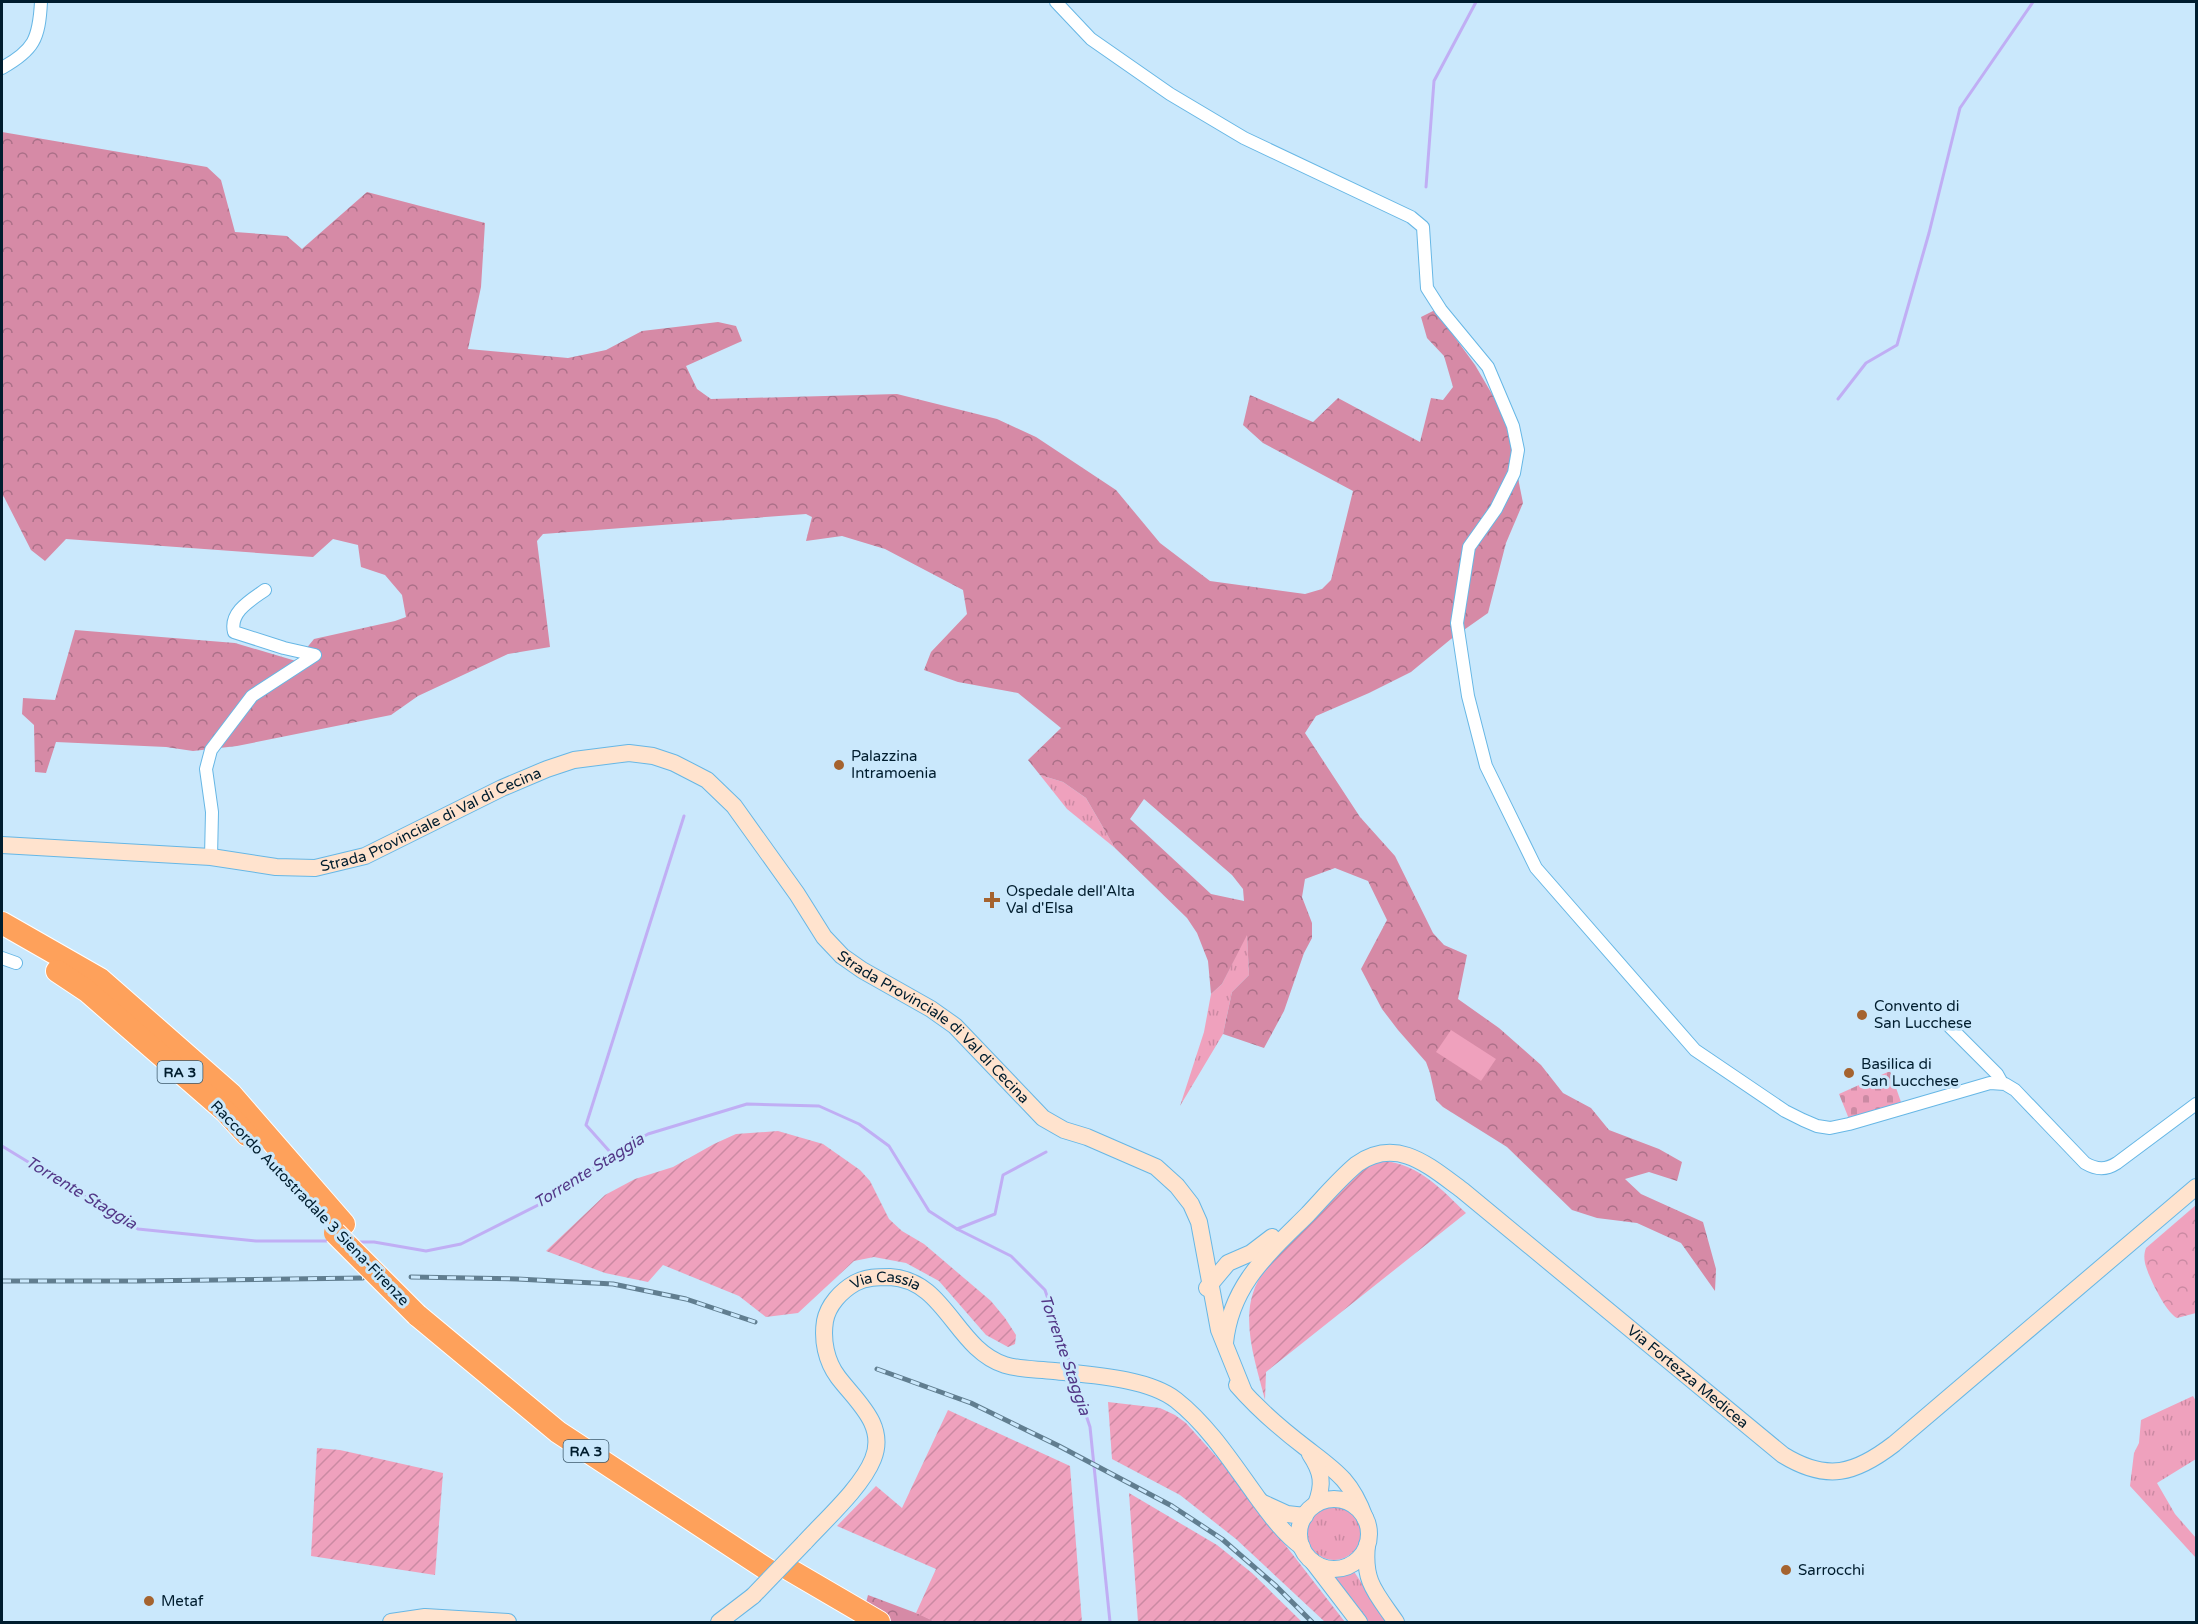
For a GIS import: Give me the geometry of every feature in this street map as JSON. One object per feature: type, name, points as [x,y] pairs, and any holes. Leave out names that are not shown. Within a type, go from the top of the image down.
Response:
[{"type":"highway","name":"Raccordo Autostradale 3 Siena-Firenze","points":[[2,923],[100,980],[231,1094],[340,1229]]},
{"type":"highway","name":"Raccordo Autostradale 3 Siena-Firenze","points":[[2,938],[29,952],[87,991],[226,1112],[421,1311],[558,1432],[779,1570],[855,1623]]},
{"type":"highway","name":"Raccordo Autostradale 3 Siena-Firenze","points":[[779,1570],[879,1623]]},
{"type":"main road","name":"Strada Provinciale di Val di Cecina","points":[[2,845],[211,857],[276,867],[315,868],[365,856],[502,788],[574,760],[628,753],[667,760],[714,785],[743,817],[824,937],[842,956],[946,1019],[982,1053],[1039,1114],[1064,1130],[1087,1137],[1161,1170],[1185,1195],[1199,1222],[1211,1282],[1218,1342]]},
{"type":"main road","name":"Strada Provinciale di Val di Cecina","points":[[797,894],[831,932],[853,952],[949,1009],[984,1040],[1040,1101],[1087,1137]]},
{"type":"main road","name":"Via Fortezza Medicea","points":[[1371,1155],[1401,1154],[1429,1166],[1462,1190],[1773,1447],[1803,1465],[1833,1473],[1866,1463],[1894,1444],[2196,1187]]},
{"type":"main road","points":[[1211,1282],[1220,1270],[1233,1260],[1263,1246],[1346,1165],[1356,1159],[1371,1155]]},
{"type":"main road","points":[[1218,1342],[1232,1307],[1248,1278],[1343,1177],[1371,1155]]},
{"type":"main road","name":"Strada Provinciale di Val di Cecina","points":[[1139,1160],[1168,1189],[1186,1215],[1193,1238],[1204,1316],[1244,1392],[1306,1449],[1334,1469],[1359,1500],[1365,1518]]},
{"type":"main road","points":[[1205,1250],[1233,1260]]},
{"type":"main road","name":"Via Cassia","points":[[719,1623],[753,1596],[804,1543],[862,1479],[874,1458],[877,1441],[874,1425],[829,1362],[823,1335],[826,1317],[833,1302],[847,1287],[863,1279],[879,1277],[914,1282],[933,1295],[973,1346],[996,1362],[1024,1369],[1137,1382],[1160,1389],[1177,1400],[1207,1432],[1292,1540],[1302,1547],[1359,1623]]},
{"type":"main road","name":"Strada Provinciale di Val di Cecina","points":[[1306,1449],[1318,1465],[1322,1488],[1310,1510]]},
{"type":"main road","name":"Via Cassia","points":[[1259,1500],[1280,1511],[1310,1510],[1327,1500],[1338,1499],[1349,1502],[1359,1509],[1365,1518]]},
{"type":"main road","points":[[1302,1547],[1300,1526],[1310,1510]]},
{"type":"main road","points":[[1365,1518],[1369,1527],[1365,1561],[1369,1581],[1396,1623]]},
{"type":"main road","points":[[1313,1561],[1322,1566],[1344,1567],[1362,1555],[1367,1545]]},
{"type":"main road","points":[[391,1623],[424,1617],[507,1623]]},
{"type":"street","points":[[2,68],[20,58],[32,46],[40,19],[41,2]]},
{"type":"street","points":[[1056,2],[1091,39],[1170,94],[1244,138],[1411,217],[1423,227],[1427,288],[1441,310],[1488,366],[1513,426],[1518,450],[1514,473],[1496,508],[1469,547],[1457,623],[1468,696],[1486,766],[1536,868],[1695,1050],[1785,1110],[1817,1126],[1830,1128],[1990,1083],[2002,1083],[2015,1090],[2085,1163],[2099,1169],[2113,1166],[2196,1104]]},
{"type":"street","points":[[211,857],[212,812],[206,769],[211,750],[252,696],[315,655],[234,632],[232,624],[235,617],[244,606],[265,590]]},
{"type":"street","points":[[2,958],[16,963]]},
{"type":"street","points":[[1950,1027],[1995,1071],[2002,1083]]},
{"type":"green space","points":[[2,132],[207,167],[221,180],[235,232],[287,236],[302,249],[367,192],[485,223],[481,287],[468,349],[568,358],[606,350],[642,331],[718,322],[736,326],[742,341],[686,366],[697,389],[711,399],[897,394],[997,419],[1036,437],[1116,490],[1160,543],[1210,581],[1305,594],[1322,589],[1331,580],[1353,491],[1263,443],[1243,425],[1250,395],[1313,422],[1338,398],[1420,442],[1431,398],[1443,400],[1453,387],[1444,356],[1427,338],[1421,317],[1435,310],[1475,365],[1506,418],[1523,503],[1506,543],[1488,613],[1451,639],[1411,672],[1316,716],[1305,733],[1360,817],[1395,856],[1433,933],[1444,945],[1467,955],[1458,999],[1499,1028],[1541,1065],[1563,1093],[1591,1108],[1609,1130],[1659,1149],[1682,1162],[1677,1181],[1649,1172],[1625,1179],[1641,1194],[1703,1222],[1716,1269],[1715,1291],[1681,1243],[1637,1223],[1597,1218],[1572,1210],[1507,1147],[1443,1107],[1436,1100],[1426,1062],[1382,1009],[1361,969],[1387,920],[1368,881],[1335,868],[1305,879],[1302,897],[1312,923],[1312,938],[1304,953],[1284,1011],[1264,1048],[1223,1034],[1232,992],[1249,975],[1247,935],[1222,984],[1211,994],[1208,961],[1197,933],[1187,918],[1115,848],[1086,798],[1063,782],[1040,775],[1028,760],[1061,728],[1018,693],[958,682],[924,670],[931,652],[967,614],[963,590],[885,549],[842,536],[806,541],[812,517],[806,514],[543,534],[537,541],[550,647],[508,654],[418,696],[391,715],[237,746],[193,751],[166,747],[56,742],[46,773],[35,772],[34,725],[22,714],[23,698],[55,700],[75,630],[235,643],[296,661],[314,639],[406,617],[402,595],[385,575],[361,567],[358,545],[333,539],[313,557],[66,539],[45,561],[31,550],[2,495]],"holes":[[[1144,799],[1232,875],[1243,889],[1244,901],[1211,894],[1130,819]]]},
{"type":"green space","points":[[1040,775],[1063,782],[1086,798],[1115,848],[1067,809]]},
{"type":"green space","points":[[1247,933],[1249,975],[1232,992],[1223,1034],[1180,1106],[1204,1032],[1211,994],[1222,984]]},
{"type":"green space","points":[[1451,1030],[1496,1059],[1481,1081],[1436,1052]]},
{"type":"green space","points":[[1890,1071],[1901,1102],[1849,1119],[1839,1094]]},
{"type":"green space","points":[[778,1131],[823,1144],[860,1170],[870,1181],[889,1219],[902,1231],[924,1244],[991,1301],[1016,1335],[1015,1344],[1008,1347],[986,1335],[939,1281],[906,1263],[874,1257],[854,1261],[798,1313],[766,1317],[739,1296],[663,1265],[648,1282],[605,1273],[546,1251],[605,1195],[635,1179],[673,1167],[736,1134]]},
{"type":"green space","points":[[1384,1161],[1397,1163],[1419,1173],[1439,1187],[1466,1213],[1266,1372],[1265,1400],[1250,1333],[1250,1306],[1256,1285],[1269,1263],[1362,1167]]},
{"type":"green space","points":[[2196,1205],[2196,1313],[2177,1318],[2163,1302],[2154,1285],[2145,1263],[2146,1248]]},
{"type":"green space","points":[[2193,1396],[2196,1401],[2196,1459],[2157,1483],[2175,1514],[2196,1538],[2196,1558],[2130,1486],[2134,1453],[2139,1443],[2141,1420]]},
{"type":"green space","points":[[1108,1402],[1160,1408],[1186,1423],[1221,1462],[1345,1622],[1325,1622],[1236,1539],[1180,1495],[1112,1459]]},
{"type":"green space","points":[[948,1410],[1070,1466],[1082,1622],[935,1622],[916,1613],[936,1569],[837,1526],[876,1486],[902,1508]]},
{"type":"green space","points":[[317,1448],[340,1450],[443,1473],[435,1575],[311,1556]]},
{"type":"green space","points":[[1129,1493],[1217,1545],[1252,1573],[1302,1622],[1138,1622]]},
{"type":"green space","points":[[1334,1506],[1344,1508],[1353,1514],[1359,1523],[1361,1533],[1359,1543],[1353,1552],[1344,1558],[1334,1560],[1324,1558],[1315,1552],[1309,1543],[1307,1533],[1309,1523],[1315,1514],[1324,1508]]},
{"type":"green space","points":[[1353,1571],[1387,1622],[1367,1622],[1332,1575]]},
{"type":"green space","points":[[868,1595],[924,1616],[935,1622],[861,1622]]},
{"type":"waterway","points":[[1426,187],[1434,81],[1476,2]]},
{"type":"waterway","points":[[1838,399],[1866,363],[1897,345],[1929,233],[1960,108],[2033,2]]},
{"type":"waterway","points":[[611,1153],[586,1125],[684,816]]},
{"type":"waterway","name":"Torrente Staggia","points":[[357,1242],[374,1242],[426,1251],[461,1244],[556,1196],[612,1154],[648,1134],[747,1104],[819,1106],[859,1124],[889,1146],[929,1211],[957,1229],[1011,1256],[1045,1290],[1071,1367]]},
{"type":"waterway","name":"Torrente Staggia","points":[[2,1146],[138,1229],[256,1241],[330,1241]]},
{"type":"waterway","points":[[957,1229],[995,1214],[1003,1175],[1046,1152]]},
{"type":"waterway","name":"Torrente Staggia","points":[[1074,1379],[1090,1427],[1110,1622]]},
{"type":"railway","points":[[411,1277],[613,1284],[686,1299],[755,1322]]},
{"type":"railway","points":[[2,1281],[363,1278]]},
{"type":"railway","points":[[877,1369],[971,1403],[1059,1446],[1172,1506],[1222,1539],[1276,1586],[1312,1622]]},
{"type":"place","name":"Palazzina Intramoenia","points":[[839,765]]},
{"type":"place","name":"Ospedale dell'Alta Val d'Elsa","points":[[992,900]]},
{"type":"place","name":"Convento di San Lucchese","points":[[1862,1015]]},
{"type":"place","name":"Basilica di San Lucchese","points":[[1849,1073]]},
{"type":"place","name":"Sarrocchi","points":[[1786,1570]]},
{"type":"place","name":"Metaf","points":[[149,1601]]}]
